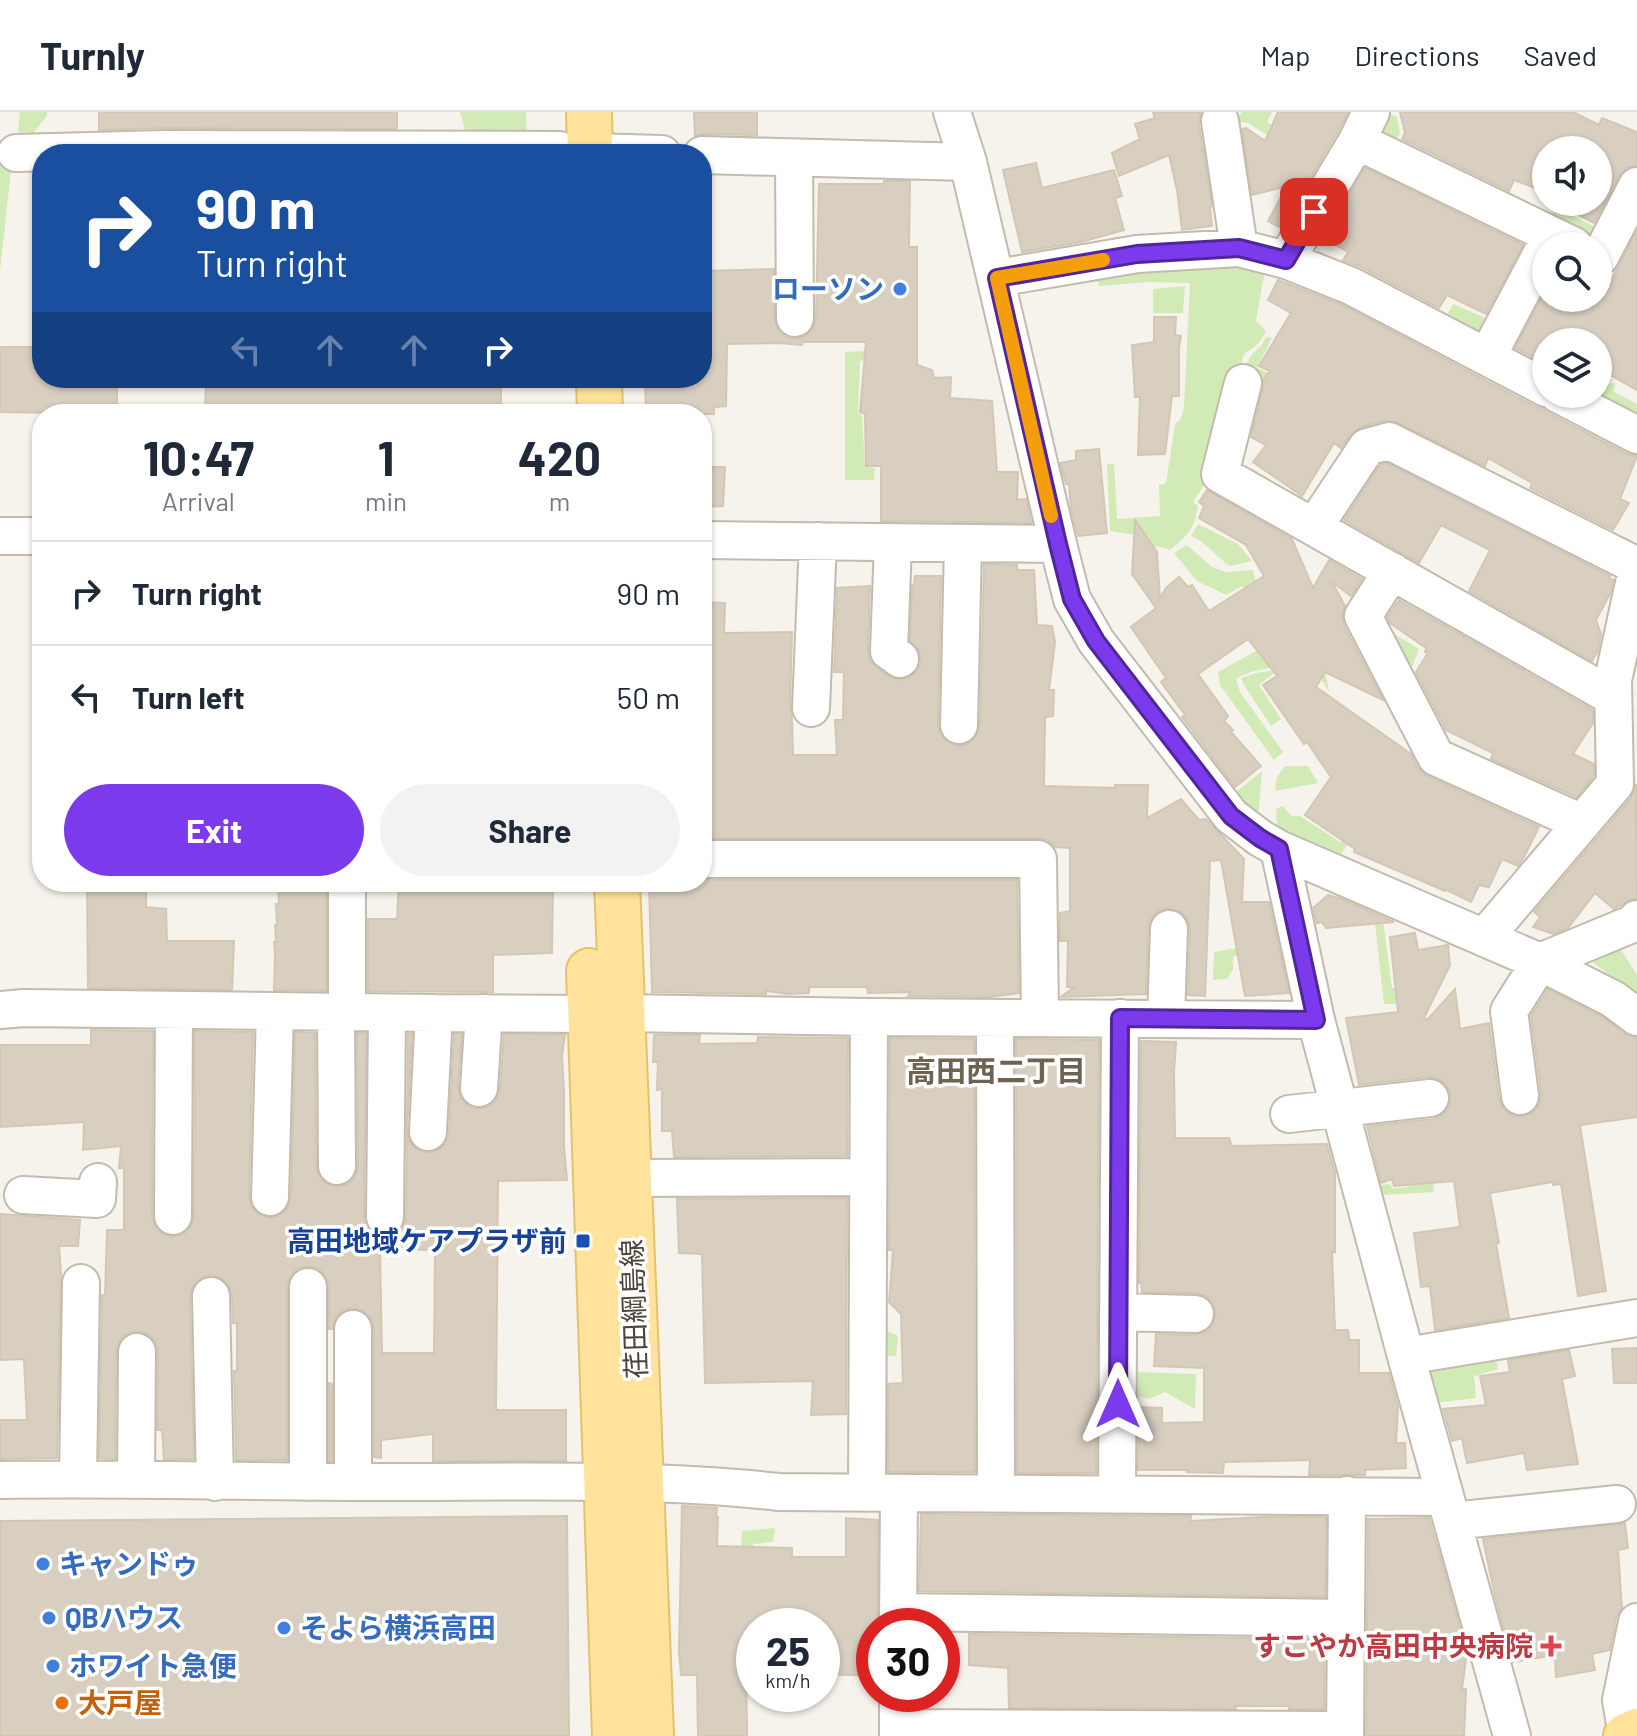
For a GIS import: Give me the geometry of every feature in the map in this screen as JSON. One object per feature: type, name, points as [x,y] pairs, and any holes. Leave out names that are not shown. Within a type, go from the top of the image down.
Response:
[{"type":"main road","name":"荏田綱島線","points":[[588,892],[628,1178],[624,1483],[615,1736]]},
{"type":"main road","name":"荏田綱島線","points":[[616,892],[606,1014],[624,1483],[651,1736]]},
{"type":"main road","points":[[1626,1736],[1637,1731]]},
{"type":"street","points":[[952,112],[997,278],[1072,599],[1096,641],[1231,816],[1260,838],[1540,962],[1613,999],[1637,1017]]},
{"type":"street","points":[[1220,121],[1239,248]]},
{"type":"street","points":[[1286,260],[1364,126],[1547,232]]},
{"type":"street","points":[[370,144],[575,139],[604,144]]},
{"type":"street","points":[[16,153],[32,153]]},
{"type":"street","points":[[712,155],[968,162]]},
{"type":"street","points":[[794,158],[795,318]]},
{"type":"street","points":[[1612,234],[1637,186]]},
{"type":"street","points":[[997,278],[1137,254],[1239,248],[1286,260],[1351,286],[1532,381]]},
{"type":"street","points":[[1487,357],[1532,287]]},
{"type":"street","points":[[1243,383],[1220,474],[1613,697]]},
{"type":"street","points":[[1585,408],[1637,435]]},
{"type":"street","points":[[1314,527],[1367,447],[1389,441],[1637,568],[1613,680],[1615,784],[1484,938]]},
{"type":"street","points":[[0,536],[32,536]]},
{"type":"street","points":[[712,540],[1058,544]]},
{"type":"street","points":[[811,708],[818,541]]},
{"type":"street","points":[[893,542],[889,651],[900,659]]},
{"type":"street","points":[[959,725],[963,543]]},
{"type":"street","points":[[1392,571],[1363,616],[1436,757],[1582,823]]},
{"type":"street","points":[[1279,849],[1316,1020],[1512,1736]]},
{"type":"street","points":[[712,859],[1038,859],[1040,1018]]},
{"type":"street","points":[[337,1166],[347,892]]},
{"type":"street","points":[[1520,1096],[1509,1011],[1540,962],[1632,924],[1637,919]]},
{"type":"street","points":[[1166,1019],[1169,929]]},
{"type":"street","points":[[0,1010],[1316,1020]]},
{"type":"street","points":[[173,1216],[174,1010]]},
{"type":"street","points":[[270,1197],[275,1011]]},
{"type":"street","points":[[385,1217],[387,1013]]},
{"type":"street","points":[[428,1132],[434,1013]]},
{"type":"street","points":[[479,1088],[484,1013]]},
{"type":"street","points":[[869,1017],[868,1177],[883,1493],[897,1608]]},
{"type":"street","points":[[995,1018],[996,1493]]},
{"type":"street","points":[[1117,1495],[1120,1018]]},
{"type":"street","points":[[1289,1114],[1430,1098]]},
{"type":"street","points":[[628,1178],[868,1177]]},
{"type":"street","points":[[23,1195],[97,1199],[98,1182]]},
{"type":"street","points":[[78,1479],[81,1283]]},
{"type":"street","points":[[308,1287],[308,1482]]},
{"type":"street","points":[[211,1296],[215,1482]]},
{"type":"street","points":[[1118,1312],[1195,1314]]},
{"type":"street","points":[[1406,1356],[1637,1318]]},
{"type":"street","points":[[353,1329],[353,1482]]},
{"type":"street","points":[[136,1480],[137,1352]]},
{"type":"street","points":[[0,1480],[624,1483],[721,1486],[779,1492],[1347,1495],[1449,1509],[1617,1504]]},
{"type":"street","points":[[898,1719],[1345,1733],[1347,1495]]},
{"type":"street","points":[[960,1619],[1345,1618]]},
{"type":"street","points":[[1626,1736],[1621,1700],[1637,1622]]},
{"type":"green space","points":[[20,112],[47,112],[47,116],[33,133],[18,132]]},
{"type":"green space","points":[[460,112],[526,112],[527,135],[467,137]]},
{"type":"green space","points":[[1242,112],[1272,112],[1267,122],[1289,136],[1272,138],[1248,123],[1237,121]]},
{"type":"green space","points":[[1385,112],[1397,117],[1400,133],[1393,146],[1379,138]]},
{"type":"green space","points":[[0,158],[12,161],[0,271]]},
{"type":"green space","points":[[1552,216],[1572,216],[1605,231],[1565,232],[1549,225]]},
{"type":"green space","points":[[1266,264],[1256,321],[1266,331],[1258,344],[1244,354],[1212,473],[1193,502],[1198,506],[1192,526],[1170,550],[1139,545],[1137,535],[1110,531],[1107,465],[1114,463],[1117,519],[1160,516],[1159,485],[1166,483],[1175,424],[1181,419],[1184,408],[1190,283],[1099,286],[1097,272]]},
{"type":"green space","points":[[1185,286],[1183,313],[1153,313],[1153,289]]},
{"type":"green space","points":[[1453,304],[1495,322],[1489,338],[1444,320]]},
{"type":"green space","points":[[1266,337],[1272,338],[1257,368],[1271,374],[1285,397],[1244,369]]},
{"type":"green space","points":[[865,351],[866,360],[860,361],[858,413],[862,415],[865,467],[875,468],[874,480],[845,480],[845,352]]},
{"type":"green space","points":[[1612,383],[1615,383],[1614,392],[1637,404],[1637,415],[1617,403],[1612,404]]},
{"type":"green space","points":[[1198,524],[1238,544],[1252,561],[1230,566],[1191,536]]},
{"type":"green space","points":[[1187,545],[1212,567],[1226,572],[1253,570],[1257,586],[1250,593],[1242,586],[1226,595],[1197,581],[1174,553]]},
{"type":"green space","points":[[1386,629],[1419,649],[1410,672]]},
{"type":"green space","points":[[1293,634],[1325,670],[1329,692],[1318,674],[1281,666],[1236,678],[1240,692],[1283,752],[1274,760],[1220,685],[1218,672]]},
{"type":"green space","points":[[1278,670],[1259,685],[1281,719],[1271,726],[1241,678]]},
{"type":"green space","points":[[1285,766],[1308,766],[1318,783],[1275,791],[1277,777]]},
{"type":"green space","points":[[1262,771],[1258,818],[1244,807],[1235,793]]},
{"type":"green space","points":[[1283,806],[1291,816],[1300,816],[1340,842],[1348,836],[1351,839],[1342,853],[1334,857],[1277,831],[1276,809]]},
{"type":"green space","points":[[1383,921],[1392,988],[1401,988],[1402,1004],[1384,1004],[1375,923]]},
{"type":"green space","points":[[1618,945],[1637,975],[1637,996],[1590,960]]},
{"type":"green space","points":[[1237,948],[1240,953],[1233,957],[1233,969],[1227,979],[1213,980],[1214,952]]},
{"type":"green space","points":[[1429,1142],[1434,1192],[1383,1195],[1380,1185],[1390,1184],[1393,1189],[1412,1186]]},
{"type":"green space","points":[[876,1326],[898,1336],[896,1356],[879,1355]]},
{"type":"green space","points":[[1496,1358],[1498,1369],[1474,1376],[1476,1398],[1434,1403],[1427,1366]]},
{"type":"green space","points":[[1137,1372],[1196,1374],[1195,1409],[1165,1392],[1149,1399],[1138,1396]]},
{"type":"green space","points":[[775,1528],[773,1542],[753,1544],[750,1580],[739,1580],[742,1531]]},
{"type":"building","points":[[99,112],[397,112],[397,129],[99,130]]},
{"type":"building","points":[[694,112],[757,112],[757,135],[695,136]]},
{"type":"building","points":[[1153,112],[1201,112],[1199,124],[1212,206],[1212,226],[1182,230],[1169,155],[1119,176],[1112,153],[1140,139],[1135,124],[1155,118]]},
{"type":"building","points":[[1278,112],[1348,112],[1281,228],[1268,221],[1287,186],[1252,195],[1242,129],[1246,128],[1265,141]]},
{"type":"building","points":[[1400,112],[1573,112],[1599,125],[1602,118],[1637,132],[1637,165],[1626,168],[1612,189],[1612,136],[1532,136],[1532,187],[1514,180],[1509,191],[1402,139],[1405,133]]},
{"type":"building","points":[[1036,163],[1042,188],[1114,170],[1122,196],[1115,198],[1124,230],[1081,242],[1022,252],[1003,170]]},
{"type":"building","points":[[1365,168],[1523,245],[1486,314],[1447,295],[1439,308],[1343,260],[1348,252],[1323,238]]},
{"type":"building","points":[[884,181],[910,181],[909,247],[917,247],[917,365],[932,370],[934,378],[951,377],[950,398],[992,401],[997,472],[1018,472],[1017,500],[1026,499],[1031,523],[881,521],[881,466],[866,466],[865,414],[860,412],[866,342],[727,344],[726,406],[714,407],[712,414],[712,404],[646,404],[645,388],[712,388],[712,271],[774,269],[774,318],[777,328],[785,337],[796,339],[813,329],[816,318],[819,184],[884,184]]},
{"type":"building","points":[[1580,216],[1598,216],[1594,223]]},
{"type":"building","points":[[1637,231],[1637,390],[1612,376],[1612,328],[1532,328],[1532,357],[1515,348],[1534,312],[1612,312],[1612,279]]},
{"type":"building","points":[[1278,280],[1342,305],[1532,405],[1532,408],[1543,408],[1627,454],[1637,456],[1620,499],[1629,503],[1613,530],[1530,488],[1532,483],[1488,458],[1485,466],[1397,422],[1383,421],[1361,427],[1350,435],[1341,448],[1334,443],[1302,496],[1253,462],[1266,445],[1251,437],[1263,380],[1270,371],[1259,366],[1291,313],[1268,300]]},
{"type":"building","points":[[1154,317],[1176,317],[1175,335],[1181,336],[1179,396],[1172,396],[1165,454],[1138,455],[1140,397],[1135,397],[1132,345],[1154,342]]},
{"type":"building","points":[[0,347],[32,347],[32,388],[117,388],[117,404],[32,404],[32,413],[0,412]]},
{"type":"building","points":[[206,388],[501,388],[501,404],[205,404]]},
{"type":"building","points":[[1099,449],[1107,533],[1078,536],[1069,484],[1066,484],[1060,463],[1076,460],[1076,451]]},
{"type":"building","points":[[1387,463],[1610,576],[1613,580],[1610,594],[1596,620],[1601,634],[1598,651],[1592,661],[1469,591],[1490,550],[1441,525],[1419,563],[1344,520],[1380,465]]},
{"type":"building","points":[[712,467],[725,467],[723,506],[712,507]]},
{"type":"building","points":[[1207,490],[1292,539],[1313,588],[1329,560],[1362,579],[1351,596],[1332,582],[1345,606],[1342,616],[1344,626],[1383,700],[1325,672],[1316,687],[1411,754],[1417,767],[1427,776],[1539,827],[1518,866],[1502,859],[1489,887],[1479,885],[1471,902],[1354,852],[1355,849],[1305,815],[1331,777],[1263,685],[1277,676],[1248,639],[1198,674],[1228,716],[1224,721],[1233,730],[1231,732],[1261,766],[1235,787],[1182,717],[1185,715],[1161,682],[1166,678],[1131,627],[1156,608],[1132,574],[1135,520],[1157,552],[1160,599],[1166,588],[1179,577],[1188,587],[1192,585],[1209,611],[1264,576],[1246,545],[1199,518],[1204,506],[1199,502]]},
{"type":"building","points":[[984,564],[1017,565],[1017,570],[1034,570],[1037,625],[1052,626],[1055,642],[1049,690],[1054,690],[1053,716],[1045,717],[1044,786],[1115,788],[1115,785],[1148,785],[1147,818],[1181,799],[1199,820],[1206,819],[1244,859],[1242,902],[1269,902],[1289,993],[1245,996],[1221,860],[1210,861],[1205,996],[1188,995],[1190,929],[1187,918],[1181,912],[1169,908],[1158,911],[1148,928],[1146,994],[1061,997],[1074,987],[1067,987],[1068,941],[1060,941],[1060,913],[1070,911],[1070,848],[1055,847],[1048,840],[1038,838],[712,838],[712,602],[725,603],[724,633],[792,632],[790,707],[793,755],[837,755],[835,720],[843,720],[844,672],[834,672],[837,588],[870,586],[870,660],[888,676],[899,680],[909,678],[921,662],[919,650],[910,641],[915,576],[941,576],[940,734],[948,742],[959,746],[968,744],[976,736],[980,725]]},
{"type":"building","points":[[1399,600],[1593,710],[1593,723],[1573,754],[1594,764],[1594,776],[1577,797],[1491,759],[1493,753],[1446,730],[1416,672],[1428,653],[1425,652],[1426,648],[1390,623],[1387,617]]},
{"type":"building","points":[[1636,784],[1637,899],[1614,909],[1595,893],[1568,928],[1553,934],[1533,927],[1540,917],[1534,912],[1631,798]]},
{"type":"building","points":[[712,880],[1017,880],[1019,993],[989,997],[908,996],[911,992],[868,993],[867,987],[809,987],[809,993],[788,994],[766,991],[766,994],[652,992],[649,892],[712,892]]},
{"type":"building","points":[[87,892],[146,892],[146,907],[166,909],[167,941],[234,941],[232,990],[88,988]]},
{"type":"building","points":[[278,892],[326,892],[326,991],[274,990],[276,904],[279,904]]},
{"type":"building","points":[[398,892],[553,892],[552,953],[493,955],[493,992],[368,991],[368,919],[397,919]]},
{"type":"building","points":[[1328,895],[1394,922],[1326,928],[1322,922],[1317,923],[1313,908]]},
{"type":"building","points":[[1415,933],[1418,950],[1448,945],[1450,965],[1424,1018],[1427,1020],[1455,989],[1460,1029],[1489,1023],[1499,1099],[1511,1115],[1522,1117],[1532,1113],[1540,1103],[1531,1016],[1548,989],[1637,1038],[1637,1117],[1580,1125],[1606,1291],[1578,1296],[1561,1184],[1553,1185],[1553,1182],[1490,1193],[1509,1318],[1435,1330],[1430,1286],[1421,1287],[1414,1233],[1460,1227],[1454,1181],[1394,1186],[1392,1179],[1381,1183],[1367,1126],[1433,1119],[1449,1107],[1451,1095],[1439,1079],[1428,1077],[1359,1085],[1346,1018],[1398,1012],[1390,937]]},
{"type":"building","points":[[91,1030],[153,1031],[152,1216],[155,1227],[162,1234],[172,1237],[184,1234],[194,1216],[195,1031],[253,1032],[249,1196],[251,1206],[258,1214],[270,1218],[279,1216],[287,1209],[291,1198],[295,1032],[315,1033],[316,1167],[319,1177],[326,1184],[336,1187],[348,1184],[355,1177],[358,1167],[357,1033],[366,1033],[364,1217],[366,1227],[374,1235],[386,1238],[395,1236],[403,1228],[406,1217],[408,1034],[412,1034],[407,1132],[409,1141],[416,1149],[428,1153],[437,1151],[445,1144],[449,1134],[454,1034],[462,1034],[460,1097],[467,1105],[478,1109],[496,1100],[500,1090],[504,1034],[565,1035],[562,1056],[567,1180],[498,1181],[496,1410],[566,1410],[566,1461],[433,1461],[433,1434],[381,1440],[381,1458],[374,1457],[374,1329],[371,1319],[363,1311],[352,1308],[342,1311],[332,1329],[329,1329],[329,1287],[326,1277],[319,1269],[309,1266],[297,1269],[287,1287],[287,1460],[236,1460],[234,1371],[237,1371],[237,1323],[233,1323],[229,1286],[222,1278],[211,1275],[200,1279],[192,1287],[190,1296],[194,1459],[164,1459],[162,1430],[157,1430],[158,1351],[155,1341],[148,1334],[138,1331],[126,1334],[116,1352],[115,1459],[99,1458],[102,1295],[105,1295],[107,1230],[124,1230],[124,1168],[119,1168],[121,1146],[83,1150],[84,1122],[0,1127],[0,1045],[91,1045]],"holes":[[[380,1249],[435,1250],[434,1353],[382,1353]]]},
{"type":"building","points":[[654,1035],[700,1035],[699,1044],[757,1043],[758,1037],[848,1038],[847,1156],[674,1157],[672,1131],[662,1131],[662,1089],[657,1090],[658,1062],[653,1062]]},
{"type":"building","points":[[890,1038],[974,1039],[975,1472],[888,1472],[888,1384],[903,1383],[901,1314],[889,1302],[893,1250],[889,1250]]},
{"type":"building","points":[[1016,1039],[1099,1040],[1096,1473],[1017,1473]]},
{"type":"building","points":[[1141,1041],[1176,1042],[1175,1138],[1229,1138],[1232,1146],[1327,1144],[1335,1173],[1335,1252],[1332,1252],[1335,1330],[1348,1330],[1349,1340],[1359,1340],[1359,1373],[1389,1373],[1398,1407],[1396,1443],[1405,1443],[1406,1468],[1365,1470],[1365,1475],[1309,1475],[1310,1460],[1224,1462],[1223,1473],[1138,1470],[1139,1407],[1162,1408],[1162,1423],[1204,1422],[1204,1368],[1154,1366],[1156,1334],[1204,1333],[1212,1326],[1216,1314],[1213,1303],[1205,1296],[1196,1293],[1142,1292],[1139,1283]]},
{"type":"building","points":[[847,1198],[846,1414],[811,1415],[813,1381],[705,1383],[702,1254],[679,1253],[677,1199]]},
{"type":"building","points":[[0,1214],[80,1220],[78,1246],[59,1246],[57,1458],[0,1459],[0,1420],[27,1420],[24,1359],[0,1360]]},
{"type":"building","points":[[1637,1348],[1637,1383],[1614,1383],[1612,1349]]},
{"type":"building","points":[[1569,1350],[1575,1376],[1562,1379],[1578,1464],[1527,1470],[1524,1453],[1467,1463],[1462,1438],[1452,1441],[1443,1409],[1486,1405],[1480,1376],[1510,1372],[1508,1360]]},
{"type":"building","points":[[329,1383],[332,1384],[332,1461],[329,1461]]},
{"type":"building","points":[[682,1506],[717,1508],[717,1546],[792,1548],[792,1557],[846,1557],[846,1518],[878,1520],[877,1608],[856,1608],[856,1675],[840,1675],[840,1608],[736,1608],[736,1712],[747,1712],[747,1736],[698,1736],[697,1675],[681,1675]]},
{"type":"building","points":[[921,1514],[1191,1516],[1190,1521],[1326,1517],[1325,1597],[919,1591]]},
{"type":"building","name":"そよら横浜高田","points":[[567,1516],[569,1736],[0,1736],[0,1521]]},
{"type":"building","points":[[1429,1518],[1467,1651],[1462,1689],[1466,1689],[1464,1736],[1366,1736],[1368,1519]]},
{"type":"building","points":[[1625,1523],[1628,1548],[1618,1550],[1622,1608],[1616,1618],[1610,1650],[1592,1654],[1595,1670],[1556,1677],[1555,1655],[1513,1662],[1483,1539]]},
{"type":"building","points":[[969,1634],[1325,1639],[1324,1709],[1289,1709],[1289,1706],[1235,1706],[1236,1709],[1009,1708],[1008,1668],[969,1665]]},
{"type":"slow traffic","points":[[1051,516],[997,278],[1103,260]]},
{"type":"place","name":"ローソン","points":[[900,289]]},
{"type":"place","name":"高田地域ケアプラザ前","points":[[583,1241]]},
{"type":"place","name":"キャンドゥ","points":[[43,1564]]},
{"type":"place","name":"QBハウス","points":[[49,1618]]},
{"type":"place","name":"そよら横浜高田","points":[[284,1628]]},
{"type":"place","name":"すこやか高田中央病院","points":[[1551,1646]]},
{"type":"place","name":"ホワイト急便","points":[[53,1666]]},
{"type":"place","name":"大戸屋","points":[[62,1703]]},
{"type":"district","name":"高田西二丁目","points":[[996,1072]]},
{"type":"route","points":[[1118,1404],[1120,1018],[1316,1020],[1279,849],[1231,816],[1096,641],[1072,599],[997,278],[1137,254],[1239,248],[1286,260],[1314,212]]}]
